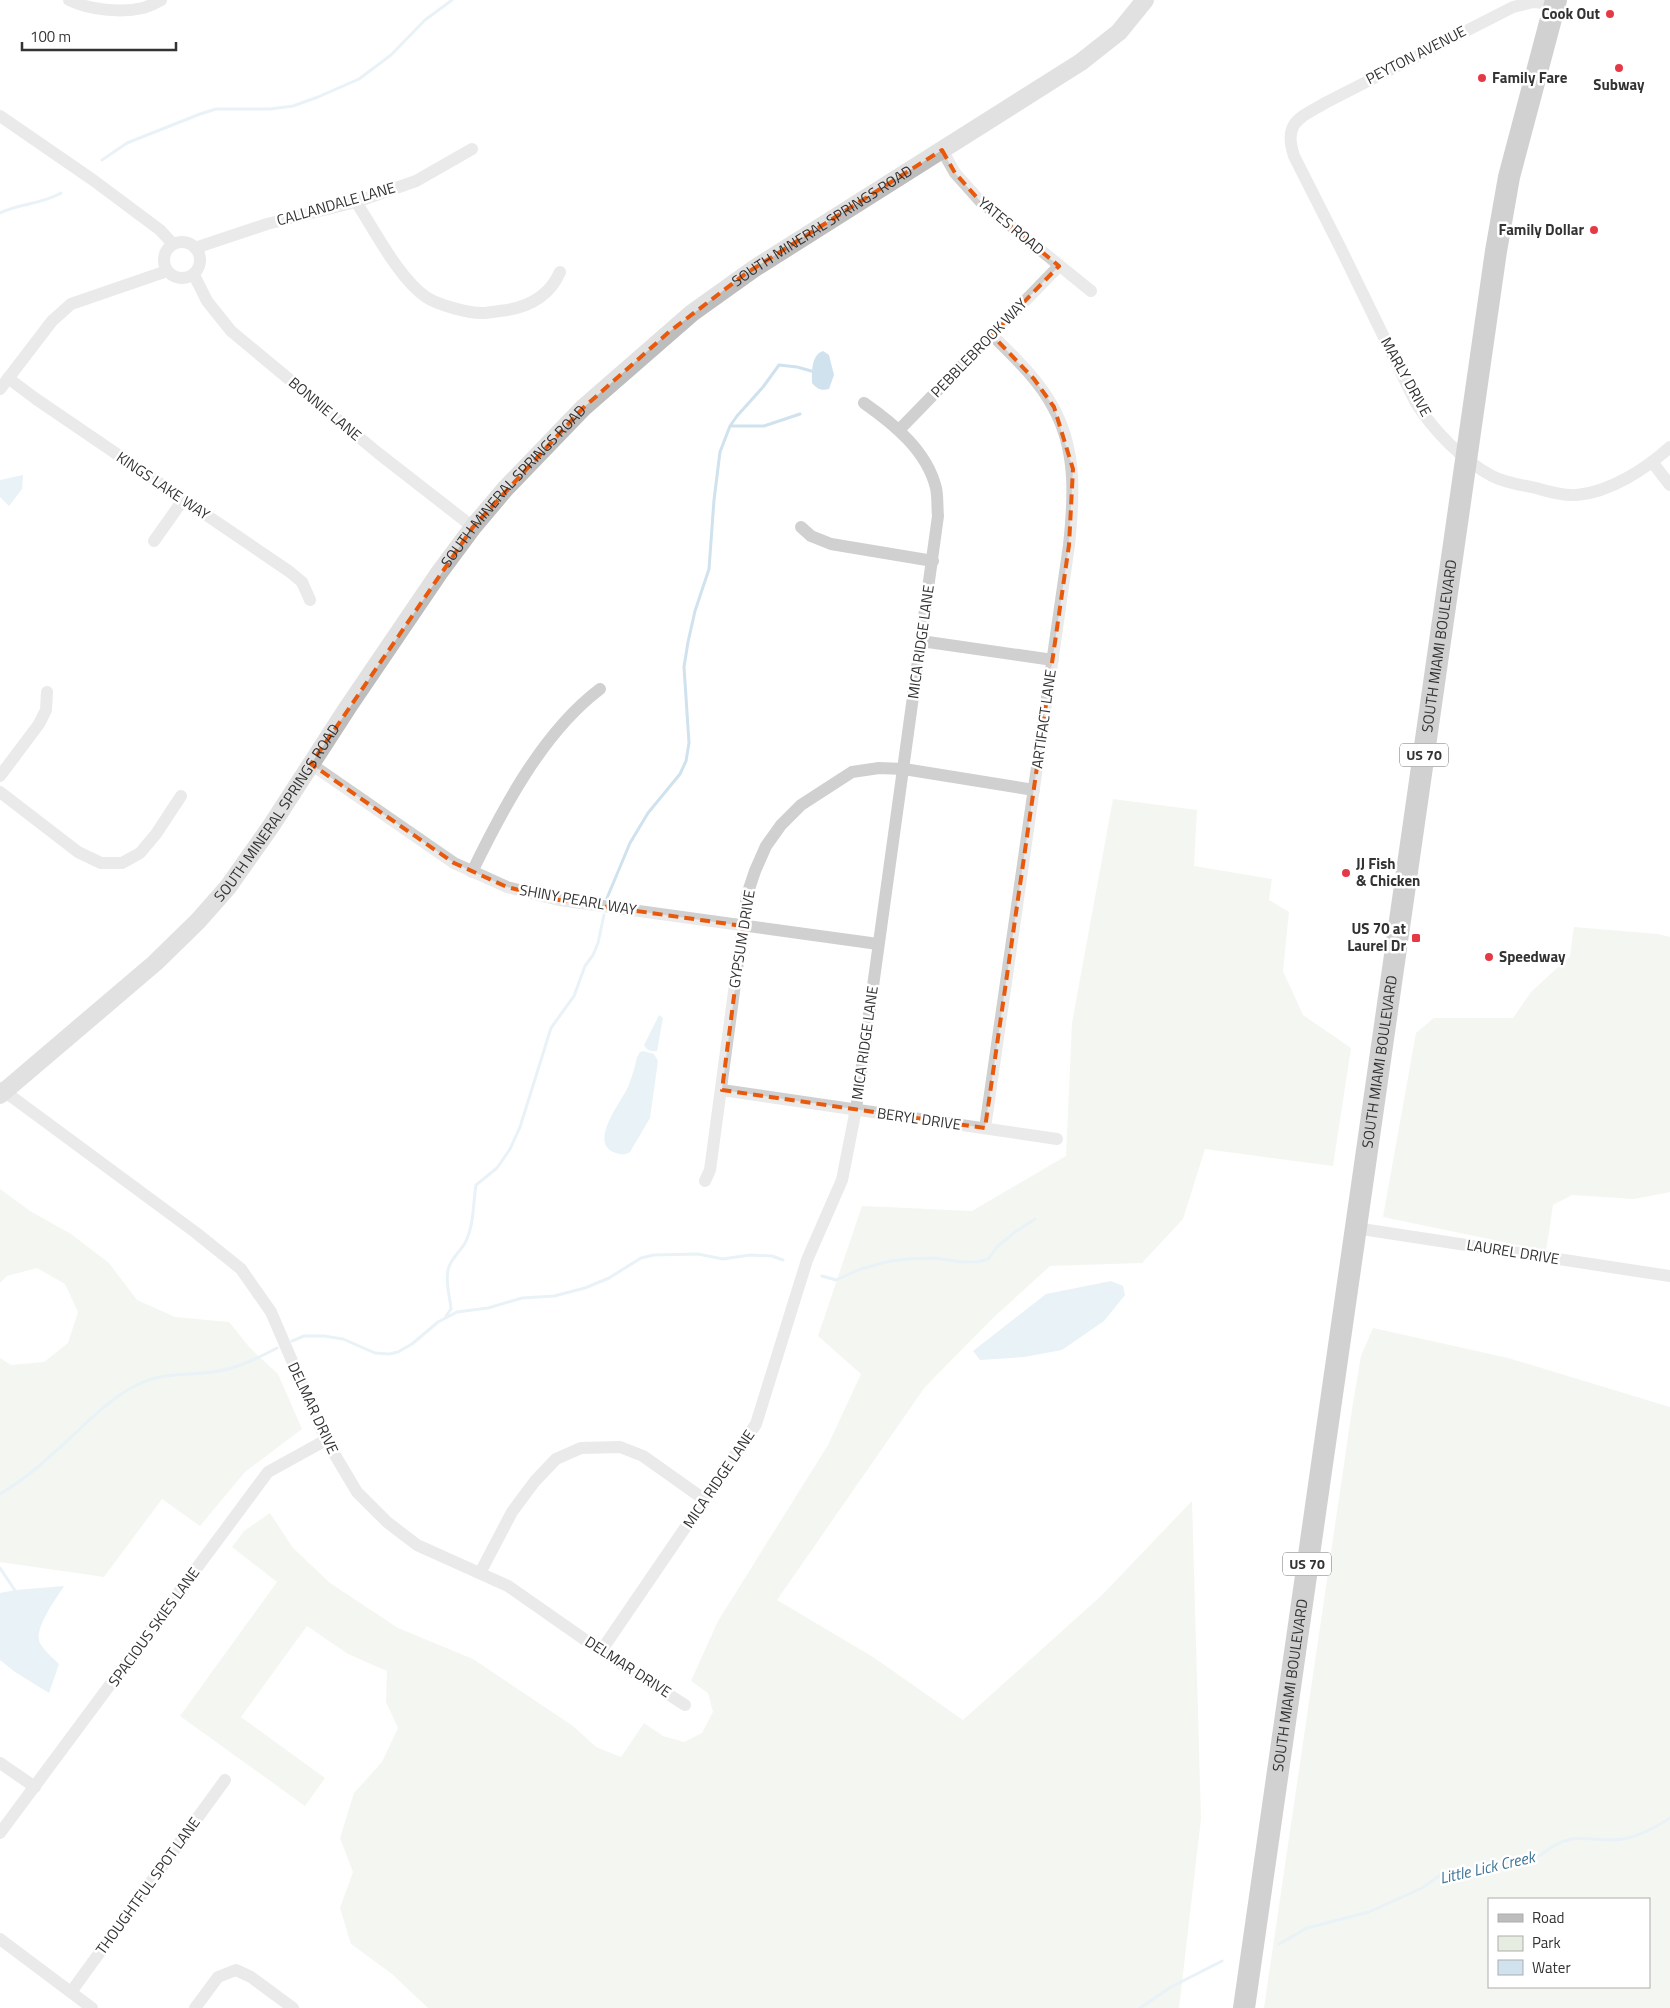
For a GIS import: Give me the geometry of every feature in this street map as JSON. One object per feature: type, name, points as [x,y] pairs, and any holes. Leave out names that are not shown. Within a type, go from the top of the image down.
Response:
[{"type":"highway","name":"SOUTH MIAMI BOULEVARD","points":[[1244,2008],[1496,251],[1508,177],[1556,1]]},
{"type":"street","points":[[68,0],[95,8],[133,9],[145,8],[162,0]]},
{"type":"street","name":"SOUTH MINERAL SPRINGS ROAD","points":[[1,1092],[155,962],[198,921],[244,866],[425,593],[473,527],[506,489],[583,408],[692,313],[771,256],[1056,80],[1120,32],[1145,0]]},
{"type":"street","name":"PEYTON AVENUE","points":[[1289,137],[1291,129],[1302,116],[1367,80],[1513,7],[1533,2],[1556,1]]},
{"type":"street","points":[[0,116],[94,180],[160,230],[173,244]]},
{"type":"street","name":"MARLY DRIVE","points":[[1289,137],[1294,156],[1416,403],[1427,419],[1467,459],[1501,480],[1568,495],[1586,494],[1603,489],[1652,462],[1670,446]]},
{"type":"street","name":"CALLANDALE LANE","points":[[195,248],[267,224],[356,202],[416,181],[472,149]]},
{"type":"street","name":"YATES ROAD","points":[[942,150],[955,173],[980,201],[1091,291]]},
{"type":"street","points":[[356,202],[404,275],[426,297],[450,306],[482,313],[524,307],[546,294],[556,283],[560,272]]},
{"type":"street","points":[[185,242],[195,248],[201,258],[194,275],[189,278],[177,278],[167,271],[163,259],[168,248],[173,244],[185,242]]},
{"type":"street","name":"PEBBLEBROOK WAY","points":[[899,430],[1059,266]]},
{"type":"street","points":[[0,389],[52,321],[71,304],[167,271]]},
{"type":"street","name":"BONNIE LANE","points":[[194,275],[207,301],[231,332],[378,453],[473,527]]},
{"type":"street","name":"ARTIFACT LANE","points":[[985,1128],[1053,660],[1074,500],[1073,469],[1066,438],[1054,408],[1034,379],[992,334]]},
{"type":"street","name":"KINGS LAKE WAY","points":[[8,378],[290,572],[302,582],[310,600]]},
{"type":"street","name":"MICA RIDGE LANE","points":[[602,1651],[756,1424],[807,1260],[842,1180],[856,1110],[938,516],[936,489],[930,470],[918,452],[899,430],[864,404]]},
{"type":"street","points":[[1652,462],[1670,485]]},
{"type":"street","points":[[154,541],[183,500]]},
{"type":"street","points":[[801,527],[811,536],[831,544],[933,561]]},
{"type":"street","points":[[921,641],[1053,660]]},
{"type":"street","points":[[472,872],[506,807],[536,760],[583,702],[600,689]]},
{"type":"street","points":[[0,776],[39,724],[46,710],[47,692]]},
{"type":"street","name":"SHINY PEARL WAY","points":[[311,764],[454,862],[507,887],[559,900],[878,944]]},
{"type":"street","name":"GYPSUM DRIVE","points":[[705,1181],[710,1170],[722,1090],[747,895],[766,846],[781,825],[802,805],[852,772],[879,768],[904,769],[1034,790]]},
{"type":"street","points":[[0,792],[78,852],[101,863],[122,863],[140,853],[156,834],[181,796]]},
{"type":"street","name":"BERYL DRIVE","points":[[722,1090],[1057,1139]]},
{"type":"street","name":"DELMAR DRIVE","points":[[1,1092],[195,1232],[240,1269],[271,1312],[326,1440],[357,1492],[387,1522],[417,1545],[508,1586],[685,1705]]},
{"type":"street","name":"LAUREL DRIVE","points":[[1356,1228],[1670,1276]]},
{"type":"street","name":"SPACIOUS SKIES LANE","points":[[0,1833],[268,1472],[326,1440]]},
{"type":"street","points":[[480,1574],[512,1512],[535,1481],[556,1459],[581,1448],[620,1447],[644,1456],[705,1500]]},
{"type":"street","points":[[0,1763],[35,1787]]},
{"type":"street","name":"THOUGHTFUL SPOT LANE","points":[[71,1992],[225,1780]]},
{"type":"street","points":[[0,1939],[92,2008]]},
{"type":"street","points":[[195,2008],[218,1977],[236,1970],[251,1977],[293,2008]]},
{"type":"highlighted area","points":[[942,150],[955,173],[980,201],[1059,266],[992,335],[1034,379],[1054,407],[1073,469],[1069,545],[985,1128],[722,1090],[743,926],[559,900],[507,887],[454,863],[311,764],[473,527],[583,408],[669,332],[745,274]]},
{"type":"green space","points":[[1113,799],[1197,810],[1194,866],[1272,879],[1269,900],[1289,912],[1283,971],[1303,1015],[1351,1048],[1333,1166],[1205,1149],[1183,1219],[1142,1263],[1050,1266],[993,1318],[925,1387],[777,1600],[873,1657],[963,1720],[1101,1596],[1192,1501],[1201,1819],[1179,2008],[428,2008],[392,1974],[351,1944],[340,1908],[353,1872],[340,1838],[354,1793],[382,1762],[398,1728],[386,1702],[387,1671],[348,1654],[307,1626],[241,1717],[325,1778],[305,1806],[180,1716],[277,1582],[232,1547],[244,1531],[270,1513],[293,1548],[330,1583],[398,1628],[473,1659],[573,1726],[596,1747],[621,1757],[644,1723],[663,1736],[684,1742],[702,1733],[713,1712],[708,1693],[691,1681],[718,1621],[828,1445],[861,1374],[818,1336],[862,1206],[972,1211],[1066,1156],[1072,1023]]},
{"type":"green space","points":[[1574,927],[1658,934],[1670,937],[1670,1192],[1634,1199],[1572,1195],[1553,1205],[1546,1251],[1383,1217],[1416,1033],[1434,1018],[1513,1018],[1531,992],[1570,956]]},
{"type":"green space","points":[[0,1189],[30,1211],[71,1234],[109,1263],[137,1300],[175,1317],[229,1322],[250,1348],[278,1374],[302,1429],[245,1472],[200,1526],[162,1499],[104,1577],[0,1562],[0,1358],[11,1365],[44,1362],[68,1343],[78,1312],[65,1284],[37,1268],[7,1276],[0,1283]]},
{"type":"green space","points":[[1373,1328],[1508,1358],[1670,1407],[1670,2008],[1264,2008],[1361,1356]]},
{"type":"water","points":[[823,351],[829,355],[834,375],[829,389],[821,390],[812,383],[812,369],[816,356]]},
{"type":"water","points":[[23,475],[22,489],[9,506],[0,497],[0,480]]},
{"type":"water","points":[[659,1015],[663,1018],[657,1051],[651,1051],[644,1045]]},
{"type":"water","points":[[643,1051],[654,1054],[658,1061],[650,1118],[630,1152],[620,1154],[608,1148],[605,1141],[605,1132],[613,1112],[628,1087],[637,1057]]},
{"type":"water","points":[[1111,1281],[1123,1286],[1125,1295],[1104,1321],[1062,1350],[1024,1357],[980,1360],[973,1351],[1046,1294]]},
{"type":"water","points":[[64,1586],[42,1622],[39,1637],[40,1643],[46,1652],[59,1664],[49,1693],[15,1672],[0,1660],[0,1593]]},
{"type":"waterway","points":[[102,160],[127,143],[200,114],[216,109],[270,109],[293,106],[359,79],[391,55],[425,20],[452,0]]},
{"type":"waterway","points":[[0,213],[15,207],[45,200],[61,193]]},
{"type":"waterway","points":[[607,898],[630,843],[648,813],[680,774],[686,761],[689,743],[684,667],[695,611],[709,569],[720,452],[730,426],[779,365],[815,372]]},
{"type":"waterway","points":[[731,426],[764,426],[800,414]]},
{"type":"waterway","points":[[446,1316],[451,1309],[447,1285],[448,1270],[468,1236],[472,1222],[476,1185],[497,1168],[510,1149],[520,1127],[551,1028],[574,996],[585,966],[593,955],[598,943],[604,915]]},
{"type":"waterway","points":[[822,1276],[836,1280],[861,1269],[890,1261],[909,1259],[935,1258],[961,1262],[978,1262],[988,1259],[997,1247],[1035,1219]]},
{"type":"waterway","points":[[292,1341],[304,1336],[324,1336],[343,1339],[375,1353],[389,1354],[398,1352],[412,1344],[438,1322],[457,1312],[488,1308],[522,1298],[554,1296],[585,1288],[609,1278],[641,1258],[654,1255],[698,1254],[723,1259],[750,1255],[772,1256],[783,1260]]},
{"type":"waterway","points":[[0,1494],[33,1471],[106,1405],[131,1388],[152,1379],[171,1375],[230,1369],[254,1360],[277,1348]]},
{"type":"waterway","points":[[0,1568],[16,1592]]},
{"type":"waterway","name":"Little Lick Creek","points":[[1279,1944],[1307,1928],[1369,1912],[1422,1888],[1439,1876],[1541,1855],[1553,1846],[1572,1839],[1611,1840],[1629,1838],[1648,1831],[1670,1818]]},
{"type":"waterway","name":"Little Lick Creek","points":[[1140,2008],[1171,1987],[1222,1961]]},
{"type":"place","name":"Cook Out","points":[[1610,14]]},
{"type":"place","name":"Subway","points":[[1619,68]]},
{"type":"place","name":"Family Fare","points":[[1482,78]]},
{"type":"place","name":"Family Dollar","points":[[1594,230]]},
{"type":"place","name":"JJ Fish & Chicken","points":[[1346,873]]},
{"type":"place","name":"US 70 at Laurel Dr","points":[[1416,938]]},
{"type":"place","name":"Speedway","points":[[1489,957]]}]
